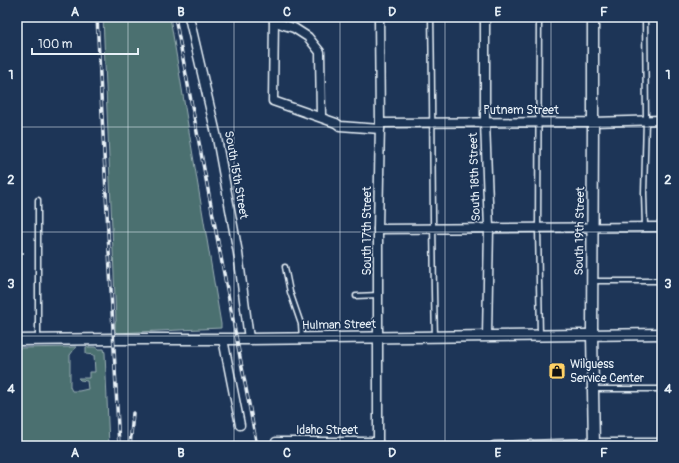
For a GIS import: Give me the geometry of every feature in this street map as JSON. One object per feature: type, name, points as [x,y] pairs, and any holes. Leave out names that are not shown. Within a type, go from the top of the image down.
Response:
[{"type":"street","name":"South 15th Street","points":[[190,17],[219,146],[238,253],[249,339]]},
{"type":"street","name":"South 17th Street","points":[[378,444],[378,229],[380,126],[379,17]]},
{"type":"street","name":"South 18th Street","points":[[485,17],[485,122],[488,228],[486,336]]},
{"type":"street","name":"South 19th Street","points":[[592,17],[592,334],[594,445]]},
{"type":"street","name":"Putnam Street","points":[[274,19],[273,101],[321,117],[340,126],[485,122],[593,122],[662,120]]},
{"type":"street","points":[[274,19],[284,25],[294,28],[308,37],[320,52],[321,117]]},
{"type":"street","points":[[378,229],[662,227]]},
{"type":"street","name":"Hulman Street","points":[[17,340],[378,338],[662,334]]},
{"type":"street","points":[[222,339],[240,425]]},
{"type":"street","name":"Idaho Street","points":[[276,442],[378,444]]},
{"type":"street","points":[[494,446],[646,445],[662,443]]},
{"type":"lane","points":[[431,17],[433,123],[432,229],[435,336]]},
{"type":"lane","points":[[539,17],[538,228],[540,335]]},
{"type":"lane","points":[[645,17],[645,227]]},
{"type":"lane","points":[[38,200],[38,340]]},
{"type":"lane","points":[[285,267],[290,292],[301,324],[302,338]]},
{"type":"lane","points":[[592,281],[662,281]]},
{"type":"lane","points":[[356,296],[378,295]]},
{"type":"lane","points":[[593,389],[662,389]]},
{"type":"path","points":[[17,255],[23,255],[23,252]]},
{"type":"green space","points":[[103,17],[170,17],[221,328],[117,333],[115,331],[116,321]]},
{"type":"green space","points":[[76,347],[70,355],[70,387],[72,391],[88,389],[87,381],[80,380],[78,378],[89,378],[89,372],[95,372],[94,355],[86,354],[86,347],[104,349],[109,446],[17,446],[17,348]]},
{"type":"railway","points":[[97,17],[119,446]]},
{"type":"railway","points":[[175,17],[257,446]]},
{"type":"railway","points":[[130,446],[133,413]]},
{"type":"place","name":"Wilguess Service Center","points":[[557,371]]}]
